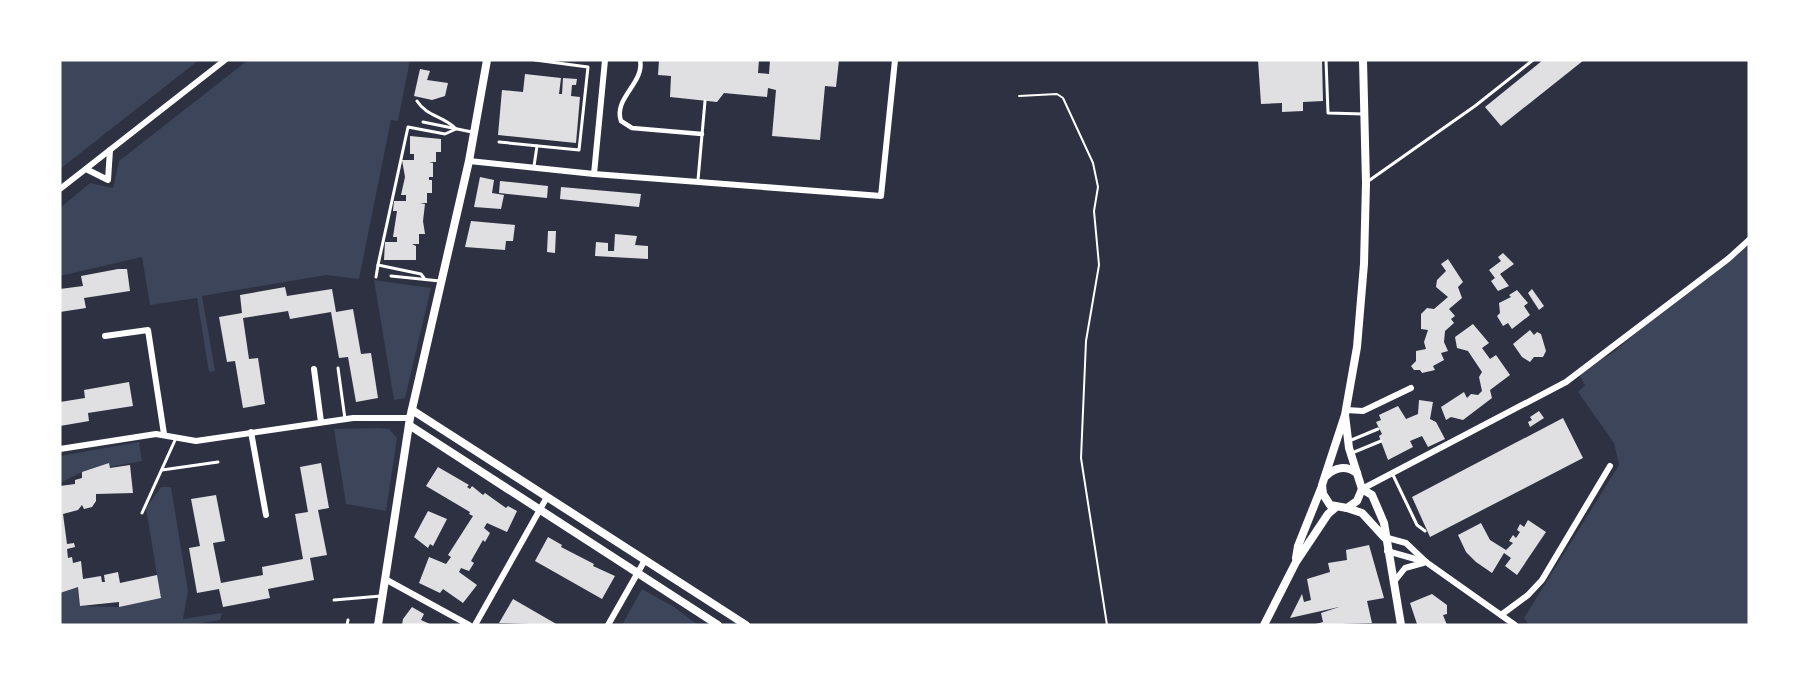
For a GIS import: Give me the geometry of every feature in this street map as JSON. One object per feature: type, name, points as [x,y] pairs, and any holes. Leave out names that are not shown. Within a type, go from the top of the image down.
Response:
[{"type":"main road","points":[[1296,562],[1298,546],[1346,413],[1361,300],[1366,183],[1363,60]]},
{"type":"main road","points":[[1264,625],[1296,562],[1328,514],[1335,508],[1347,508],[1357,501],[1362,489],[1348,441],[1346,413]]},
{"type":"main road","points":[[1323,482],[1338,468],[1351,469],[1357,473]]},
{"type":"main road","points":[[1323,482],[1326,500],[1335,508]]},
{"type":"street","points":[[60,189],[225,60]]},
{"type":"street","points":[[378,625],[410,418],[469,161],[487,60]]},
{"type":"street","points":[[594,174],[605,60]]},
{"type":"street","points":[[640,60],[638,77],[622,101],[618,114],[621,122],[632,128],[702,134]]},
{"type":"street","points":[[469,161],[594,174],[881,196],[895,60]]},
{"type":"street","points":[[86,169],[108,180],[110,150]]},
{"type":"street","points":[[1362,489],[1393,475],[1566,382],[1728,260],[1749,240]]},
{"type":"street","points":[[105,336],[148,330],[164,434]]},
{"type":"street","points":[[314,369],[321,422]]},
{"type":"street","points":[[1346,413],[1363,411],[1411,388]]},
{"type":"street","points":[[60,449],[164,434],[196,441],[345,419],[377,416],[410,418],[547,497],[742,624]]},
{"type":"street","points":[[410,418],[539,509],[718,625]]},
{"type":"street","points":[[251,432],[266,515]]},
{"type":"street","points":[[1501,615],[1528,595],[1542,580],[1610,466]]},
{"type":"street","points":[[1362,489],[1372,495],[1379,507],[1401,625]]},
{"type":"street","points":[[475,625],[547,497]]},
{"type":"street","points":[[1347,508],[1362,513],[1384,537],[1406,543],[1426,562],[1515,625]]},
{"type":"street","points":[[1387,551],[1426,562]]},
{"type":"street","points":[[608,625],[645,560]]},
{"type":"street","points":[[1393,583],[1405,568],[1426,562]]},
{"type":"street","points":[[385,579],[469,625]]},
{"type":"lane","points":[[499,142],[579,150],[588,68],[534,60]]},
{"type":"lane","points":[[1326,60],[1328,113],[1365,114]]},
{"type":"lane","points":[[1366,183],[1475,106],[1533,60]]},
{"type":"lane","points":[[698,182],[705,101]]},
{"type":"lane","points":[[417,102],[432,116],[448,120],[456,129]]},
{"type":"lane","points":[[423,122],[474,133]]},
{"type":"lane","points":[[376,277],[408,126],[445,134],[456,129]]},
{"type":"lane","points":[[534,168],[537,146]]},
{"type":"lane","points":[[378,265],[421,274],[424,278],[441,282]]},
{"type":"lane","points":[[391,276],[419,281],[424,278]]},
{"type":"lane","points":[[338,368],[345,419]]},
{"type":"lane","points":[[1348,441],[1378,429]]},
{"type":"lane","points":[[142,513],[176,438]]},
{"type":"lane","points":[[1351,453],[1381,441]]},
{"type":"lane","points":[[162,470],[218,462]]},
{"type":"lane","points":[[1393,475],[1417,525],[1425,531]]},
{"type":"lane","points":[[334,600],[383,596]]},
{"type":"lane","points":[[347,625],[348,620]]},
{"type":"path","points":[[1019,96],[1057,94],[1063,98],[1093,164],[1098,187],[1094,211],[1099,265],[1086,341],[1081,458],[1107,625]]},
{"type":"shaded area","points":[[60,60],[199,60],[60,169]]},
{"type":"shaded area","points":[[248,60],[410,60],[398,121],[391,120],[359,279],[326,275],[202,296],[215,371],[209,372],[197,298],[150,305],[142,257],[60,276],[60,208],[90,183],[113,188],[119,161]]},
{"type":"shaded area","points":[[1749,237],[1749,625],[1529,625],[1524,618],[1619,465],[1614,443],[1578,392],[1585,385],[1578,373],[1614,352]]},
{"type":"shaded area","points":[[374,280],[431,288],[405,398],[394,400]]},
{"type":"shaded area","points":[[334,429],[389,429],[397,438],[386,511],[346,504]]},
{"type":"shaded area","points":[[139,442],[142,461],[82,472],[60,483],[60,456]]},
{"type":"shaded area","points":[[161,487],[171,487],[188,591],[183,619],[222,613],[220,620],[190,625],[60,625],[60,590],[78,587],[80,606],[119,607],[157,575],[146,508]]},
{"type":"shaded area","points":[[642,589],[674,607],[698,625],[622,625]]},
{"type":"building","points":[[659,60],[759,60],[758,73],[769,74],[770,60],[839,60],[836,87],[825,86],[820,140],[772,136],[776,90],[768,88],[767,97],[724,93],[717,102],[670,97],[671,76],[658,75]]},
{"type":"building","points":[[1258,60],[1322,60],[1323,101],[1303,102],[1303,111],[1282,112],[1282,103],[1261,104]]},
{"type":"building","points":[[1543,60],[1584,60],[1501,126],[1485,107]]},
{"type":"building","points":[[420,69],[430,71],[427,80],[448,83],[445,96],[432,100],[414,96]]},
{"type":"building","points":[[525,74],[561,78],[559,94],[562,94],[563,78],[577,79],[576,85],[572,85],[571,96],[580,97],[576,143],[498,135],[502,90],[523,92]]},
{"type":"building","points":[[410,136],[441,139],[441,152],[436,152],[436,162],[429,162],[433,163],[433,177],[429,177],[429,180],[432,180],[432,193],[427,193],[427,203],[420,203],[425,204],[423,221],[425,234],[419,234],[419,244],[412,244],[416,246],[416,260],[384,260],[385,242],[397,242],[397,237],[393,237],[397,211],[393,211],[394,201],[406,201],[406,195],[401,195],[405,177],[402,160],[414,160],[414,154],[410,154]]},
{"type":"building","points":[[480,177],[494,180],[492,193],[504,195],[501,209],[474,207]]},
{"type":"building","points":[[500,181],[548,186],[547,198],[499,193]]},
{"type":"building","points":[[561,187],[641,194],[639,207],[560,199]]},
{"type":"building","points":[[471,221],[515,225],[513,241],[506,241],[505,250],[465,247]]},
{"type":"building","points":[[548,231],[556,231],[555,253],[547,252]]},
{"type":"building","points":[[615,234],[637,236],[635,245],[648,246],[648,259],[595,256],[596,242],[608,243],[608,251],[614,251]]},
{"type":"building","points":[[1503,253],[1514,264],[1500,274],[1509,286],[1498,291],[1491,281],[1495,278],[1489,270],[1501,261],[1498,257]]},
{"type":"building","points":[[1448,259],[1463,282],[1458,287],[1462,298],[1449,309],[1455,316],[1451,319],[1454,323],[1445,331],[1444,342],[1448,351],[1441,353],[1444,360],[1433,366],[1435,370],[1422,373],[1411,366],[1416,361],[1416,351],[1426,349],[1424,342],[1428,330],[1421,329],[1421,314],[1427,308],[1434,309],[1448,297],[1436,287],[1437,280],[1446,271],[1441,264]]},
{"type":"building","points":[[127,269],[130,291],[84,298],[86,308],[60,312],[60,289],[83,286],[81,276]]},
{"type":"building","points":[[285,287],[287,296],[332,289],[336,312],[353,309],[361,354],[371,353],[378,398],[356,402],[348,357],[339,358],[331,312],[290,319],[288,311],[243,318],[249,359],[258,358],[265,404],[243,408],[235,361],[227,362],[219,317],[242,313],[240,295]]},
{"type":"building","points":[[1532,289],[1544,306],[1539,310],[1528,293]]},
{"type":"building","points":[[1517,290],[1528,303],[1524,306],[1530,315],[1512,329],[1508,323],[1503,326],[1497,316],[1500,313],[1499,303],[1511,297],[1509,295]]},
{"type":"building","points":[[1473,324],[1489,343],[1482,348],[1490,359],[1496,355],[1510,375],[1490,390],[1492,398],[1463,420],[1451,417],[1446,420],[1441,407],[1464,392],[1467,398],[1471,394],[1478,395],[1482,391],[1479,377],[1482,372],[1468,351],[1457,348],[1455,337]]},
{"type":"building","points":[[1530,330],[1534,335],[1537,332],[1541,334],[1546,351],[1543,357],[1534,357],[1530,362],[1522,357],[1513,344]]},
{"type":"building","points":[[129,382],[133,406],[88,413],[89,421],[60,426],[60,402],[85,398],[84,390]]},
{"type":"building","points":[[1419,400],[1433,402],[1430,419],[1436,422],[1445,439],[1428,447],[1422,436],[1410,441],[1413,447],[1388,460],[1379,436],[1382,434],[1376,422],[1381,420],[1379,415],[1398,406],[1406,419],[1418,414]]},
{"type":"building","points":[[1539,411],[1544,418],[1530,427],[1528,422],[1532,420],[1530,417]]},
{"type":"building","points":[[1563,418],[1583,458],[1430,537],[1412,497]]},
{"type":"building","points":[[109,463],[110,468],[130,465],[133,493],[96,494],[96,501],[92,507],[84,509],[82,505],[78,510],[63,514],[67,544],[74,543],[75,547],[67,549],[68,558],[72,557],[73,563],[81,561],[83,579],[101,576],[102,582],[105,582],[104,575],[118,572],[120,583],[157,575],[161,598],[119,607],[119,602],[80,606],[78,587],[60,593],[60,486],[75,484],[75,480],[82,478],[82,472]]},
{"type":"building","points":[[321,463],[329,508],[318,510],[327,555],[310,558],[314,580],[268,589],[270,598],[223,607],[219,589],[197,593],[189,548],[200,546],[191,499],[216,495],[225,541],[213,543],[221,583],[263,575],[262,567],[303,559],[295,514],[308,512],[300,467]]},
{"type":"building","points":[[438,467],[469,485],[467,487],[470,489],[472,486],[506,508],[508,506],[517,511],[507,532],[487,523],[484,528],[490,533],[485,542],[483,540],[471,561],[474,563],[469,571],[461,568],[459,572],[477,585],[463,603],[443,589],[440,593],[419,583],[429,557],[446,564],[451,557],[448,555],[473,516],[426,486]]},
{"type":"building","points":[[428,511],[447,519],[433,546],[430,544],[428,548],[414,537]]},
{"type":"building","points":[[1528,520],[1546,532],[1517,575],[1505,566],[1511,558],[1504,553],[1492,573],[1466,552],[1458,535],[1481,523],[1490,540],[1506,550],[1513,543],[1509,541],[1513,535],[1516,538],[1520,532],[1517,530],[1520,524],[1524,527]]},
{"type":"building","points":[[548,537],[562,545],[561,547],[594,564],[593,566],[615,576],[602,599],[535,561]]},
{"type":"building","points":[[1369,545],[1384,598],[1367,601],[1372,623],[1312,625],[1323,622],[1321,613],[1339,607],[1290,618],[1302,594],[1304,602],[1311,600],[1307,579],[1330,572],[1328,563],[1347,560],[1346,550]]},
{"type":"building","points":[[1432,594],[1447,605],[1447,614],[1443,615],[1447,625],[1417,624],[1410,603]]},
{"type":"building","points":[[513,599],[558,625],[499,623]]},
{"type":"building","points":[[412,607],[424,614],[421,620],[432,625],[402,625],[403,619]]}]
